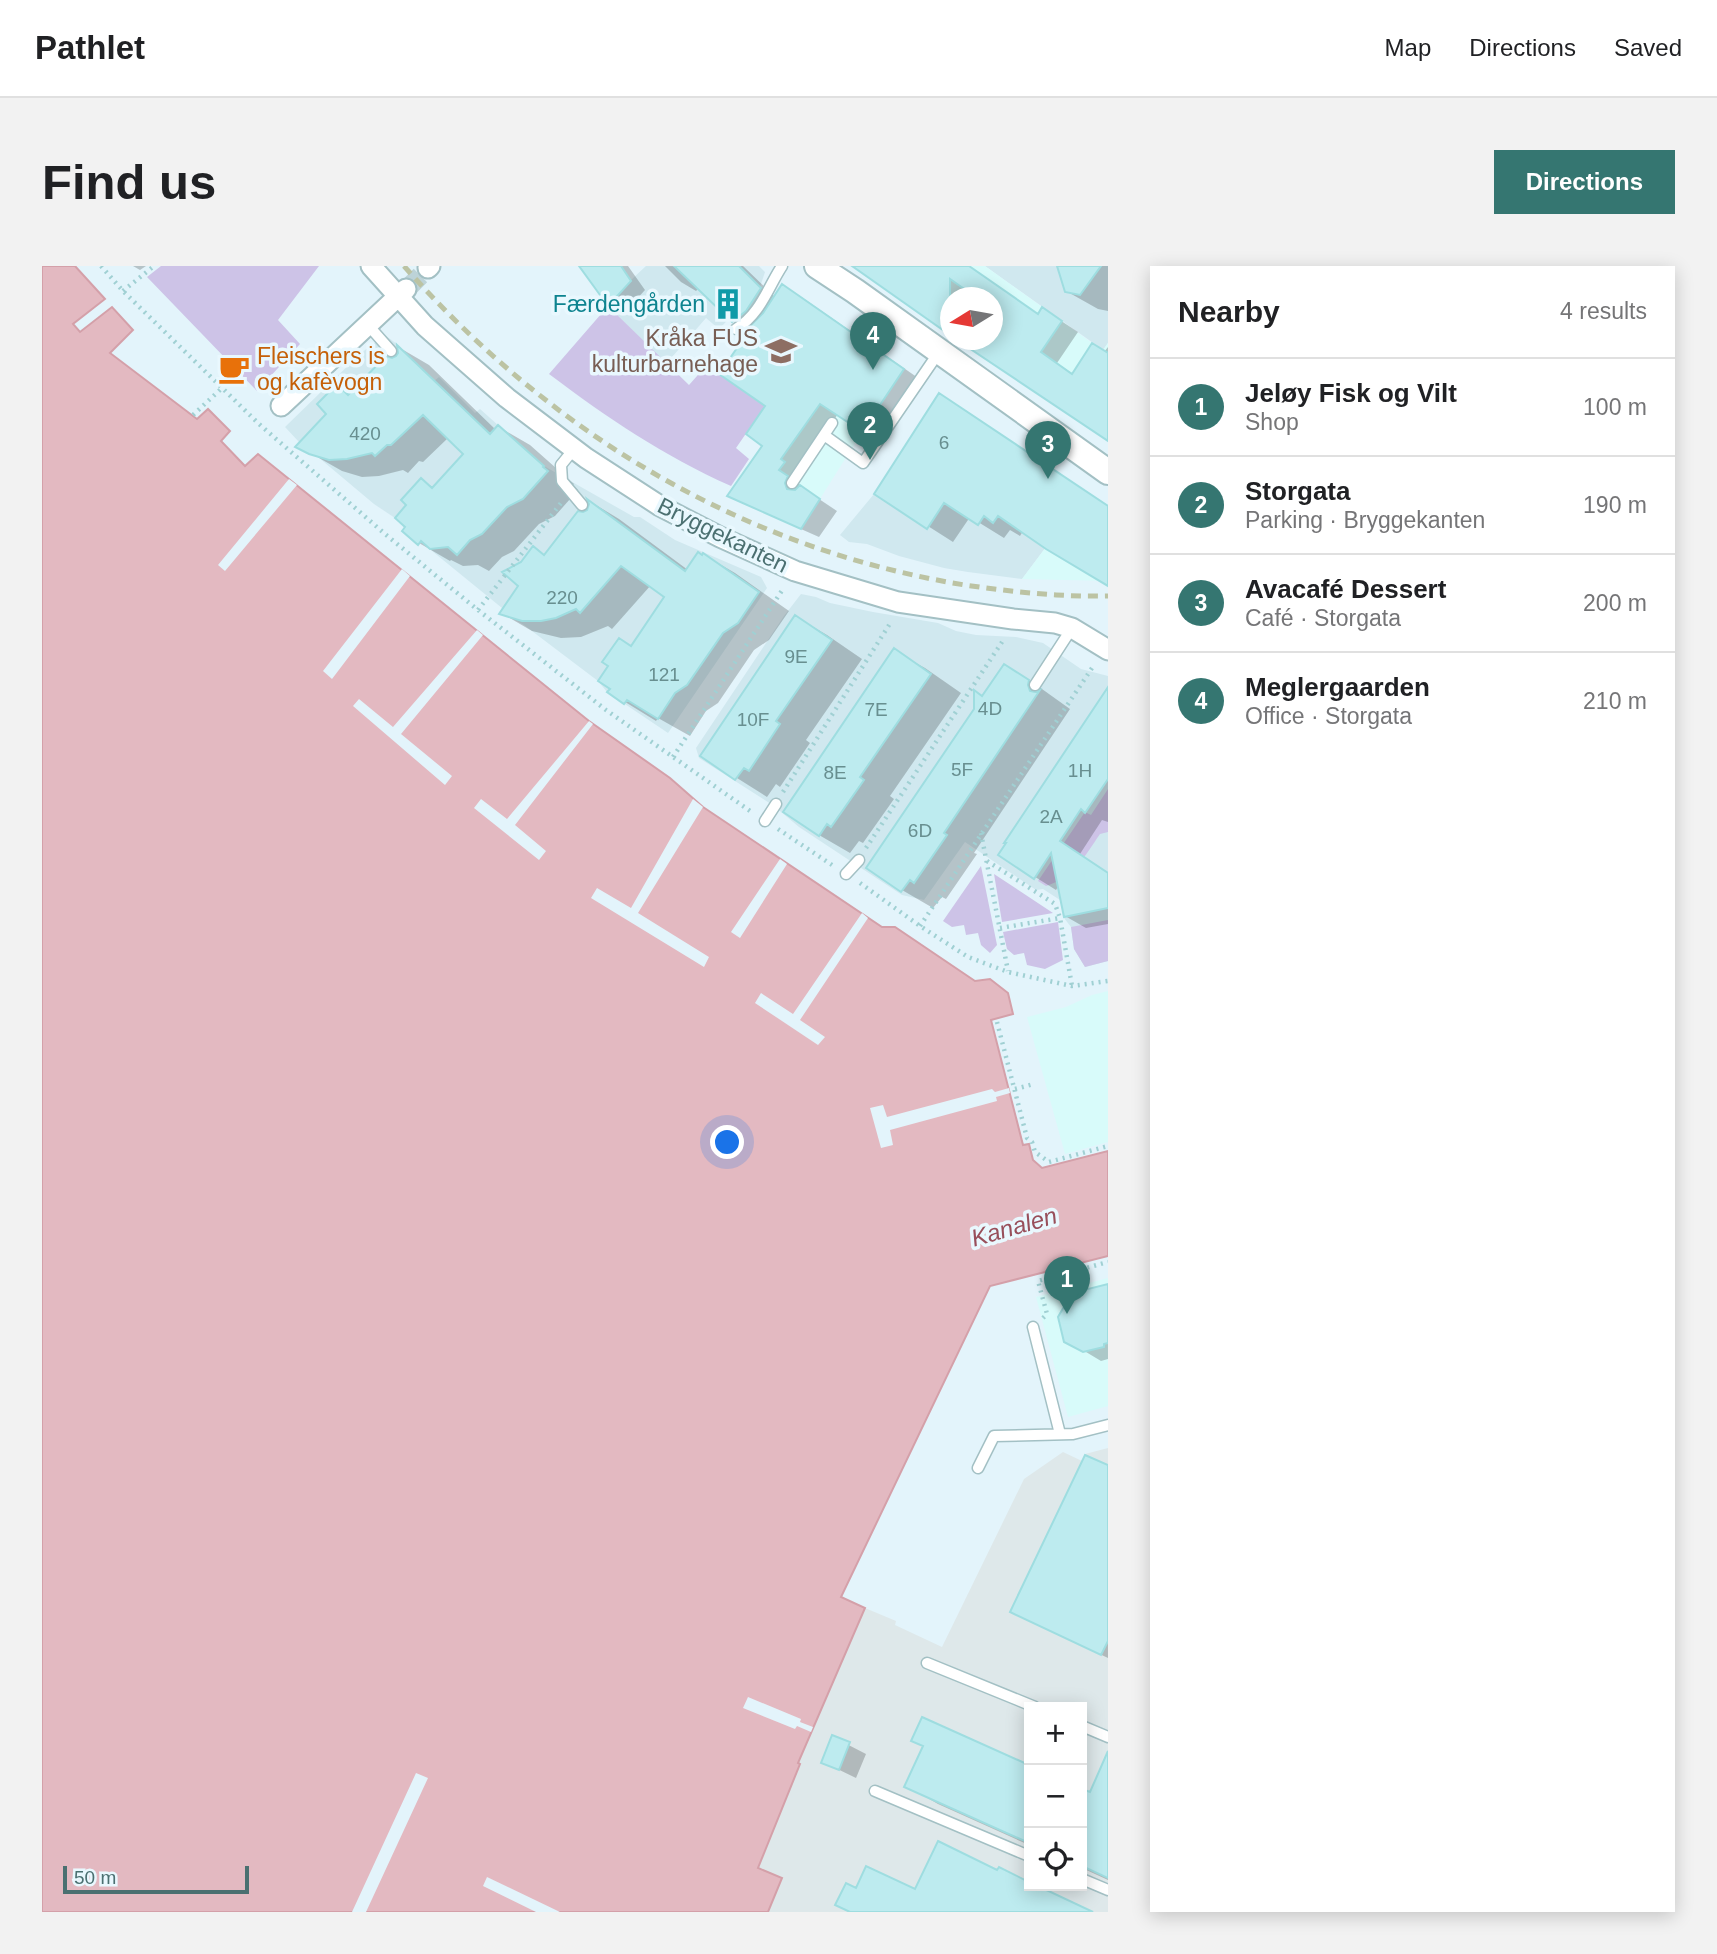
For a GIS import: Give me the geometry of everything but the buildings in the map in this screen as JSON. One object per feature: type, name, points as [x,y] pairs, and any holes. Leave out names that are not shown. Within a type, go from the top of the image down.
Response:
[{"type":"street","name":"Bryggekanten","points":[[371,266],[403,293],[425,326],[497,389],[573,449],[660,506],[720,537],[796,570],[898,602],[1055,623],[1072,628],[1106,650]]},
{"type":"street","points":[[817,266],[1108,472]]},
{"type":"street","points":[[281,406],[403,293]]},
{"type":"lane","points":[[736,329],[746,322],[767,295],[782,266]]},
{"type":"lane","points":[[368,325],[391,351]]},
{"type":"lane","points":[[824,435],[863,463],[939,351]]},
{"type":"lane","points":[[792,483],[832,423]]},
{"type":"lane","points":[[573,449],[561,465],[562,481],[582,505]]},
{"type":"lane","points":[[1035,685],[1072,628]]},
{"type":"lane","points":[[765,821],[779,799]]},
{"type":"lane","points":[[846,874],[859,860]]},
{"type":"lane","points":[[1033,1327],[1060,1434]]},
{"type":"lane","points":[[978,1468],[994,1436],[1073,1434],[1108,1425]]},
{"type":"lane","points":[[927,1663],[1024,1703]]},
{"type":"lane","points":[[1087,1728],[1108,1737]]},
{"type":"lane","points":[[875,1791],[1024,1854]]},
{"type":"lane","points":[[1087,1881],[1108,1890]]},
{"type":"path","points":[[101,266],[123,291],[269,433],[385,534],[606,710],[968,957],[1008,972],[1072,986],[1108,981]]},
{"type":"path","points":[[123,291],[154,266]]},
{"type":"path","points":[[193,415],[222,388]]},
{"type":"path","points":[[478,610],[570,492]]},
{"type":"path","points":[[673,757],[796,570]]},
{"type":"path","points":[[779,799],[897,613],[898,602]]},
{"type":"path","points":[[865,849],[1008,632],[1013,619]]},
{"type":"path","points":[[920,926],[1106,650]]},
{"type":"path","points":[[981,833],[1008,972]]},
{"type":"path","points":[[987,861],[1055,904],[1072,986]]},
{"type":"path","points":[[1000,928],[1060,918]]},
{"type":"path","points":[[997,1022],[1027,1138],[1032,1142],[1035,1152],[1049,1162],[1108,1146]]},
{"type":"path","points":[[1015,1089],[1034,1084]]},
{"type":"path","points":[[1033,1327],[1046,1314],[1038,1281],[1108,1262]]},
{"type":"shaded area","points":[[161,266],[319,266],[278,320],[300,344],[257,391],[147,277]]},
{"type":"shaded area","points":[[579,266],[621,266],[631,280],[646,266],[759,266],[765,272],[760,287],[719,329],[706,318],[666,364],[608,306]]},
{"type":"shaded area","points":[[852,266],[985,266],[1103,350],[1108,343],[1108,441],[972,350],[1003,350],[1003,287],[940,287],[940,328]]},
{"type":"shaded area","points":[[985,266],[1108,266],[1108,343],[1103,350]]},
{"type":"shaded area","points":[[608,306],[689,385],[705,367],[765,406],[736,448],[749,459],[731,486],[682,462],[637,435],[549,374]]},
{"type":"shaded area","points":[[844,327],[904,369],[801,529],[727,496]]},
{"type":"shaded area","points":[[385,335],[434,381],[439,377],[475,413],[480,409],[544,466],[634,517],[640,517],[675,540],[761,577],[767,588],[668,733],[607,692],[598,681],[524,625],[500,612],[502,608],[421,542],[418,545],[402,531],[405,527],[395,518],[318,457],[296,446],[299,442],[285,427],[361,353]]},
{"type":"shaded area","points":[[939,393],[1026,451],[1049,543],[1022,579],[944,568],[867,544],[849,542],[840,535],[874,494]]},
{"type":"shaded area","points":[[1108,511],[1108,581],[1022,579],[1049,543]]},
{"type":"shaded area","points":[[801,594],[830,603],[938,623],[956,631],[1016,637],[1043,643],[1081,669],[1108,676],[1108,961],[1085,967],[1074,949],[1071,927],[1064,918],[1060,900],[1043,889],[1036,890],[965,842],[924,900],[902,895],[799,827],[774,806],[699,758],[696,748]]},
{"type":"shaded area","points":[[1108,789],[1108,832],[1100,834],[1078,865],[1064,878],[1046,886],[1038,881],[1085,812],[1091,815]]},
{"type":"shaded area","points":[[981,866],[997,945],[990,953],[981,945],[978,933],[966,935],[964,925],[952,927],[943,921]]},
{"type":"shaded area","points":[[994,874],[1053,913],[1002,922]]},
{"type":"shaded area","points":[[1108,920],[1108,961],[1085,967],[1074,949],[1071,927]]},
{"type":"shaded area","points":[[1058,922],[1063,960],[1045,969],[1027,965],[1024,953],[1014,955],[1007,949],[1003,932]]},
{"type":"shaded area","points":[[1108,991],[1108,1142],[1065,1154],[1027,1017],[1066,1007]]},
{"type":"shaded area","points":[[1108,1278],[1108,1406],[1068,1417],[1036,1297]]},
{"type":"shaded area","points":[[1108,1448],[1108,1912],[731,1912],[865,1608],[896,1621],[895,1625],[942,1647],[1024,1479],[1063,1452],[1082,1461],[1085,1454]]},
{"type":"water","name":"Kanalen","points":[[42,266],[75,266],[105,299],[73,324],[80,332],[112,307],[133,330],[110,353],[197,419],[208,409],[230,431],[221,441],[245,466],[258,454],[589,721],[670,778],[703,807],[882,927],[895,927],[975,981],[990,979],[1008,993],[1013,1014],[991,1020],[1023,1145],[1029,1144],[1033,1160],[1042,1168],[1108,1151],[1108,1256],[990,1286],[841,1597],[865,1608],[798,1763],[800,1764],[758,1868],[782,1878],[768,1912],[42,1912]]},
{"type":"pier","points":[[289,479],[297,485],[225,571],[218,565]]},
{"type":"pier","points":[[402,569],[410,576],[332,679],[323,671]]},
{"type":"pier","points":[[477,630],[483,635],[401,734],[452,776],[445,785],[353,706],[359,699],[393,727]]},
{"type":"pier","points":[[589,721],[593,724],[515,825],[546,851],[539,860],[474,808],[481,799],[507,819]]},
{"type":"pier","points":[[693,799],[703,807],[638,913],[709,957],[704,967],[591,898],[597,888],[631,908]]},
{"type":"pier","points":[[780,859],[787,864],[740,938],[731,932]]},
{"type":"pier","points":[[862,913],[868,918],[800,1020],[825,1037],[818,1045],[755,1003],[761,993],[793,1014]]},
{"type":"pier","points":[[1009,1088],[1010,1093],[996,1097],[997,1101],[890,1130],[893,1145],[881,1148],[870,1108],[883,1105],[887,1117],[992,1089],[995,1092]]},
{"type":"pier","points":[[748,1697],[801,1719],[800,1722],[813,1727],[811,1732],[797,1726],[795,1729],[743,1708]]},
{"type":"pier","points":[[416,1773],[428,1778],[366,1912],[352,1912]]},
{"type":"pier","points":[[487,1877],[560,1912],[536,1912],[483,1886]]},
{"type":"tunnel","points":[[407,289],[428,268]]},
{"type":"railway","points":[[404,266],[461,326],[523,382],[588,431],[657,475],[729,513],[804,544],[883,568],[1001,590],[1108,596]]},
{"type":"place","name":"Færdengården","points":[[728,304]]},
{"type":"place","name":"Kråka FUS kulturbarnehage","points":[[781,351]]},
{"type":"place","name":"Fleischers is og kafèvogn","points":[[234,369]]},
{"type":"place","name":"Meglergaarden","points":[[873,370]]},
{"type":"place","name":"Storgata","points":[[870,460]]},
{"type":"place","name":"Avacafé Dessert","points":[[1048,479]]},
{"type":"place","name":"Jeløy Fisk og Vilt","points":[[1067,1314]]}]
